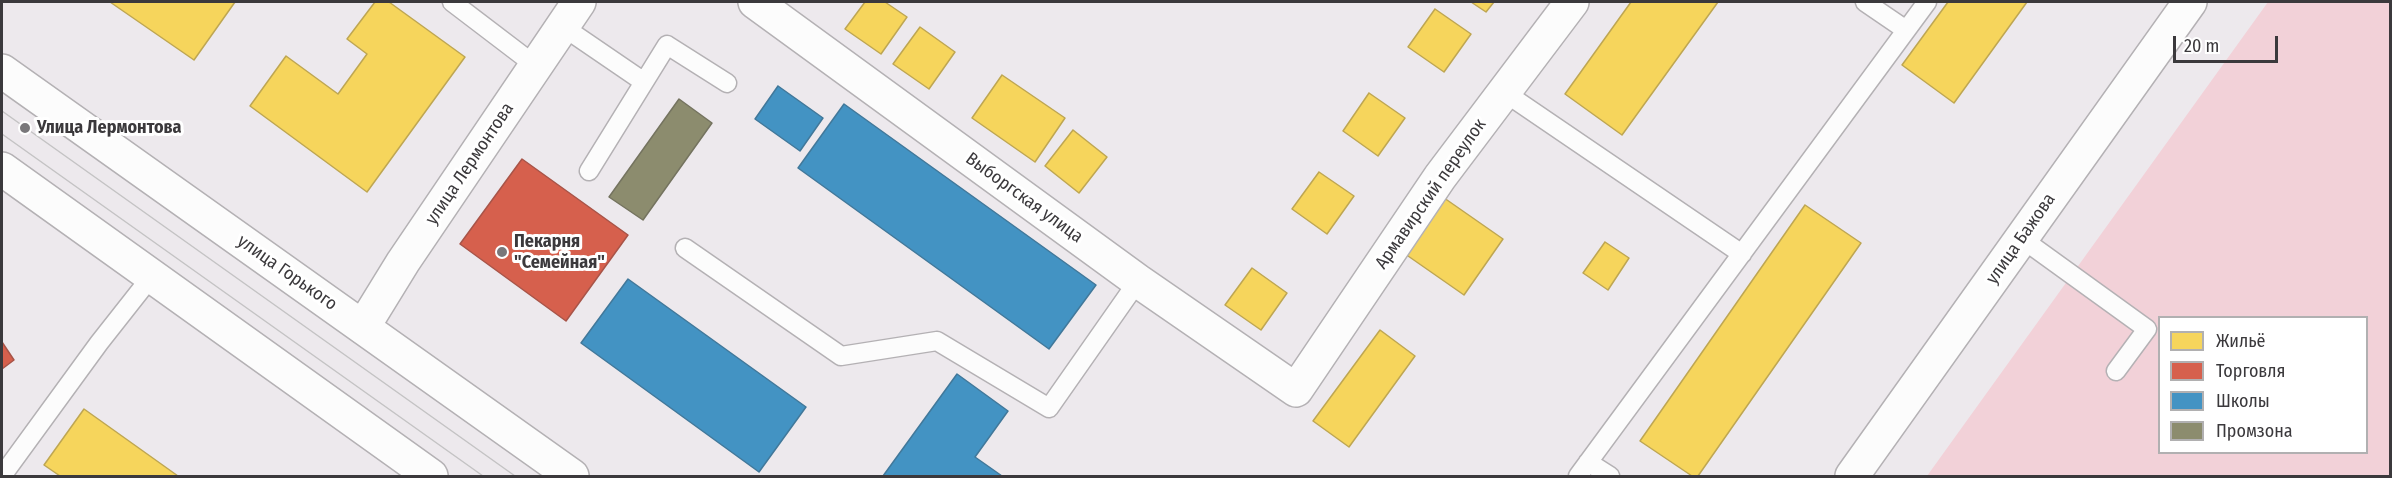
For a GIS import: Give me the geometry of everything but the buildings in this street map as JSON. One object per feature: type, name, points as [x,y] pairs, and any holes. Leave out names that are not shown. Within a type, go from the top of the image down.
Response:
[{"type":"street","name":"Выборгская улица","points":[[755,2],[1138,281],[1296,390]]},
{"type":"street","name":"Армавирский переулок","points":[[1296,390],[1440,177],[1572,2]]},
{"type":"street","name":"улица Бажова","points":[[1852,477],[2190,2]]},
{"type":"street","name":"улица Лермонтова","points":[[363,327],[403,262],[571,14]]},
{"type":"street","name":"улица Горького","points":[[2,71],[572,477]]},
{"type":"street","points":[[2,169],[431,477]]},
{"type":"lane","points":[[452,2],[536,66]]},
{"type":"lane","points":[[1865,2],[1906,30]]},
{"type":"lane","points":[[1610,477],[1583,469],[1927,2]]},
{"type":"lane","points":[[571,14],[644,82]]},
{"type":"lane","points":[[588,171],[668,45],[727,83]]},
{"type":"lane","points":[[1504,92],[1742,254]]},
{"type":"lane","points":[[2021,238],[2147,329],[2116,371]]},
{"type":"lane","points":[[685,248],[841,356],[937,341],[1049,408],[1138,281]]},
{"type":"lane","points":[[2,477],[105,336],[152,277]]},
{"type":"shaded area","points":[[2268,2],[2390,2],[2390,476],[1927,476]]},
{"type":"tram line","points":[[2,111],[515,476]]},
{"type":"tram line","points":[[2,134],[483,476]]},
{"type":"place","name":"Улица Лермонтова","points":[[25,128]]},
{"type":"place","name":"Пекарня \"Семейная\"","points":[[502,252]]}]
